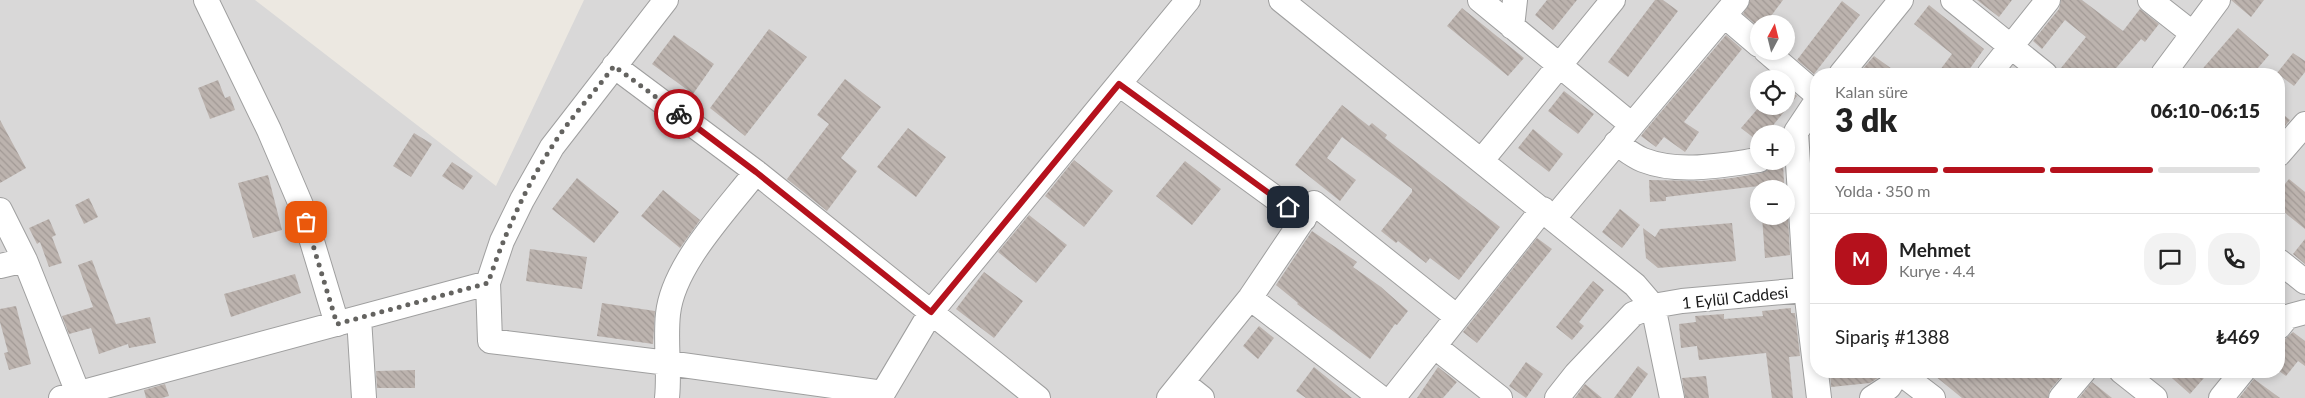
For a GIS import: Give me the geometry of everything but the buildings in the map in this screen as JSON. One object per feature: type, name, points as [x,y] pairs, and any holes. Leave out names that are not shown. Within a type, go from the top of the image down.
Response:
[{"type":"street","points":[[206,0],[269,130],[348,321],[364,398]]},
{"type":"street","points":[[666,0],[552,147],[522,200],[502,240],[488,283],[490,341],[668,363],[881,395],[931,312],[1188,0]]},
{"type":"street","points":[[1280,0],[1482,160],[1635,285],[1653,306],[1672,398]]},
{"type":"street","points":[[1480,0],[1559,67],[1632,125]]},
{"type":"street","points":[[1512,27],[1515,0]]},
{"type":"street","points":[[1482,160],[1614,0]]},
{"type":"street","points":[[1847,68],[1901,0]]},
{"type":"street","points":[[1953,0],[2038,68]]},
{"type":"street","points":[[1993,68],[2048,0]]},
{"type":"street","points":[[2150,0],[2192,33]]},
{"type":"street","points":[[2167,68],[2218,0]]},
{"type":"street","points":[[1393,398],[1457,318],[1548,213],[1632,125],[1730,5],[1750,33]]},
{"type":"street","points":[[1776,60],[1810,89]]},
{"type":"street","points":[[614,66],[756,172],[1038,398]]},
{"type":"street","points":[[1119,84],[1304,218]]},
{"type":"street","points":[[1795,137],[1796,132],[1810,111]]},
{"type":"street","points":[[2285,147],[2305,124]]},
{"type":"street","points":[[1616,143],[1643,160],[1673,166],[1702,168],[1750,161]]},
{"type":"street","points":[[1793,170],[1810,282]]},
{"type":"street","points":[[667,398],[668,313],[675,285],[692,254],[756,172]]},
{"type":"street","points":[[1202,398],[1175,390],[1250,298],[1314,203],[1457,318]]},
{"type":"street","points":[[0,210],[25,260],[73,397],[488,283]]},
{"type":"street","points":[[0,266],[25,260]]},
{"type":"street","points":[[2285,266],[2305,282]]},
{"type":"street","name":"1 Eylül Caddesi","points":[[1557,398],[1576,374],[1633,314],[1653,306],[1810,289]]},
{"type":"street","points":[[1250,298],[1381,398]]},
{"type":"street","points":[[2285,320],[2287,317],[2305,312]]},
{"type":"street","points":[[1434,346],[1500,398]]},
{"type":"street","points":[[1818,378],[1819,398]]},
{"type":"street","points":[[1872,398],[1889,387],[1895,378]]},
{"type":"street","points":[[1907,378],[1933,398]]},
{"type":"street","points":[[2062,398],[2078,378]]},
{"type":"street","points":[[2130,378],[2155,398]]},
{"type":"street","points":[[2221,398],[2237,378]]},
{"type":"shaded area","points":[[0,0],[255,0],[496,186],[584,0],[2305,0],[2305,398],[0,398]]},
{"type":"way so far","points":[[306,222],[337,324],[488,283],[502,240],[552,147],[614,66],[679,114]]},
{"type":"route","points":[[679,114],[756,172],[931,312],[1119,84],[1288,207]]}]
